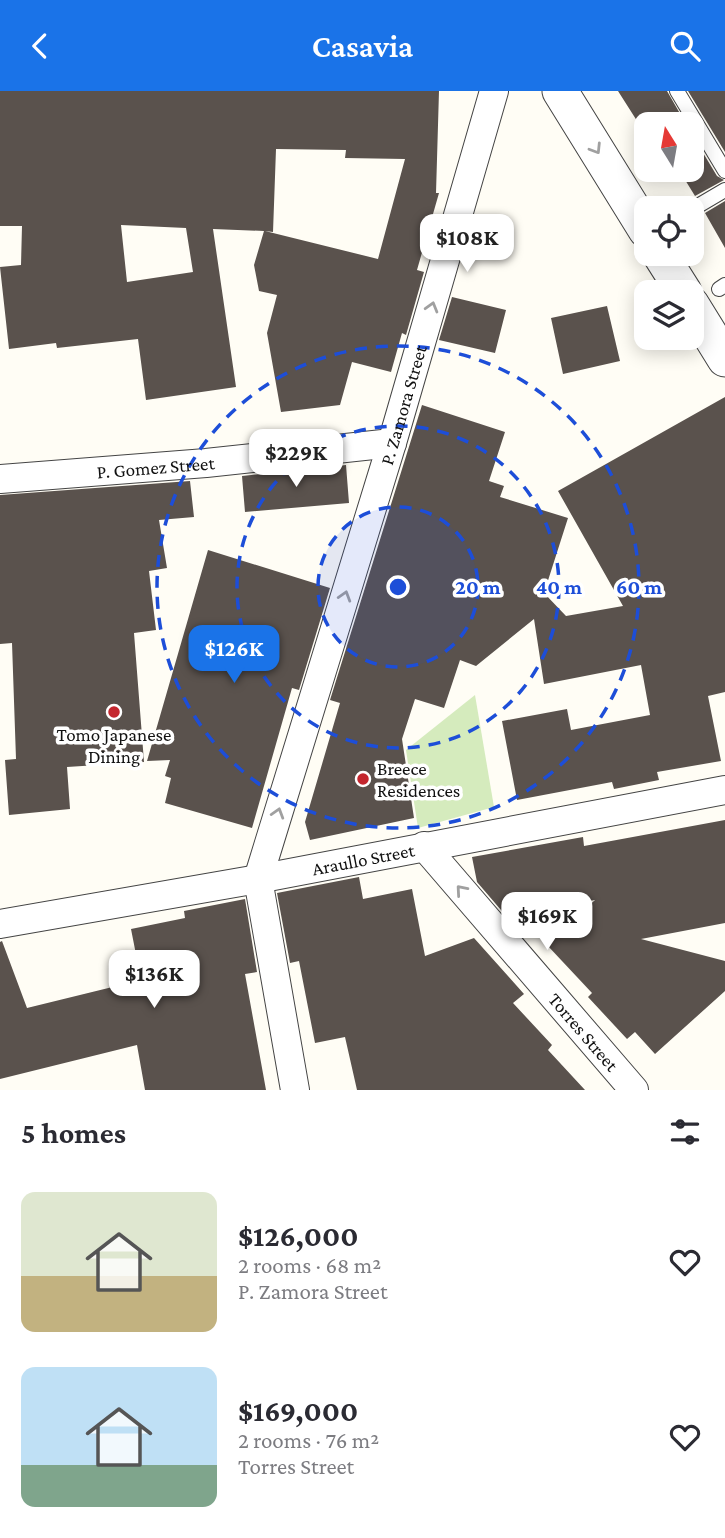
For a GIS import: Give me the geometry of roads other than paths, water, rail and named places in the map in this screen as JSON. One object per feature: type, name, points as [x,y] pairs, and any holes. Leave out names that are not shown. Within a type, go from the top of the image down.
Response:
[{"type":"street","name":"P. Zamora Street","points":[[258,879],[393,443],[494,91]]},
{"type":"street","points":[[560,91],[634,211]]},
{"type":"street","points":[[712,293],[725,359]]},
{"type":"street","name":"P. Gomez Street","points":[[0,479],[206,465],[393,443]]},
{"type":"street","name":"Araullo Street","points":[[0,924],[258,879],[725,790]]},
{"type":"street","name":"Torres Street","points":[[424,846],[634,1090]]},
{"type":"street","points":[[258,879],[295,1090]]},
{"type":"lane","points":[[677,91],[725,171]]},
{"type":"lane","points":[[704,202],[725,190]]},
{"type":"place","name":"Tomo Japanese Dining","points":[[114,712]]},
{"type":"place","name":"Breece Residences","points":[[363,779]]}]
